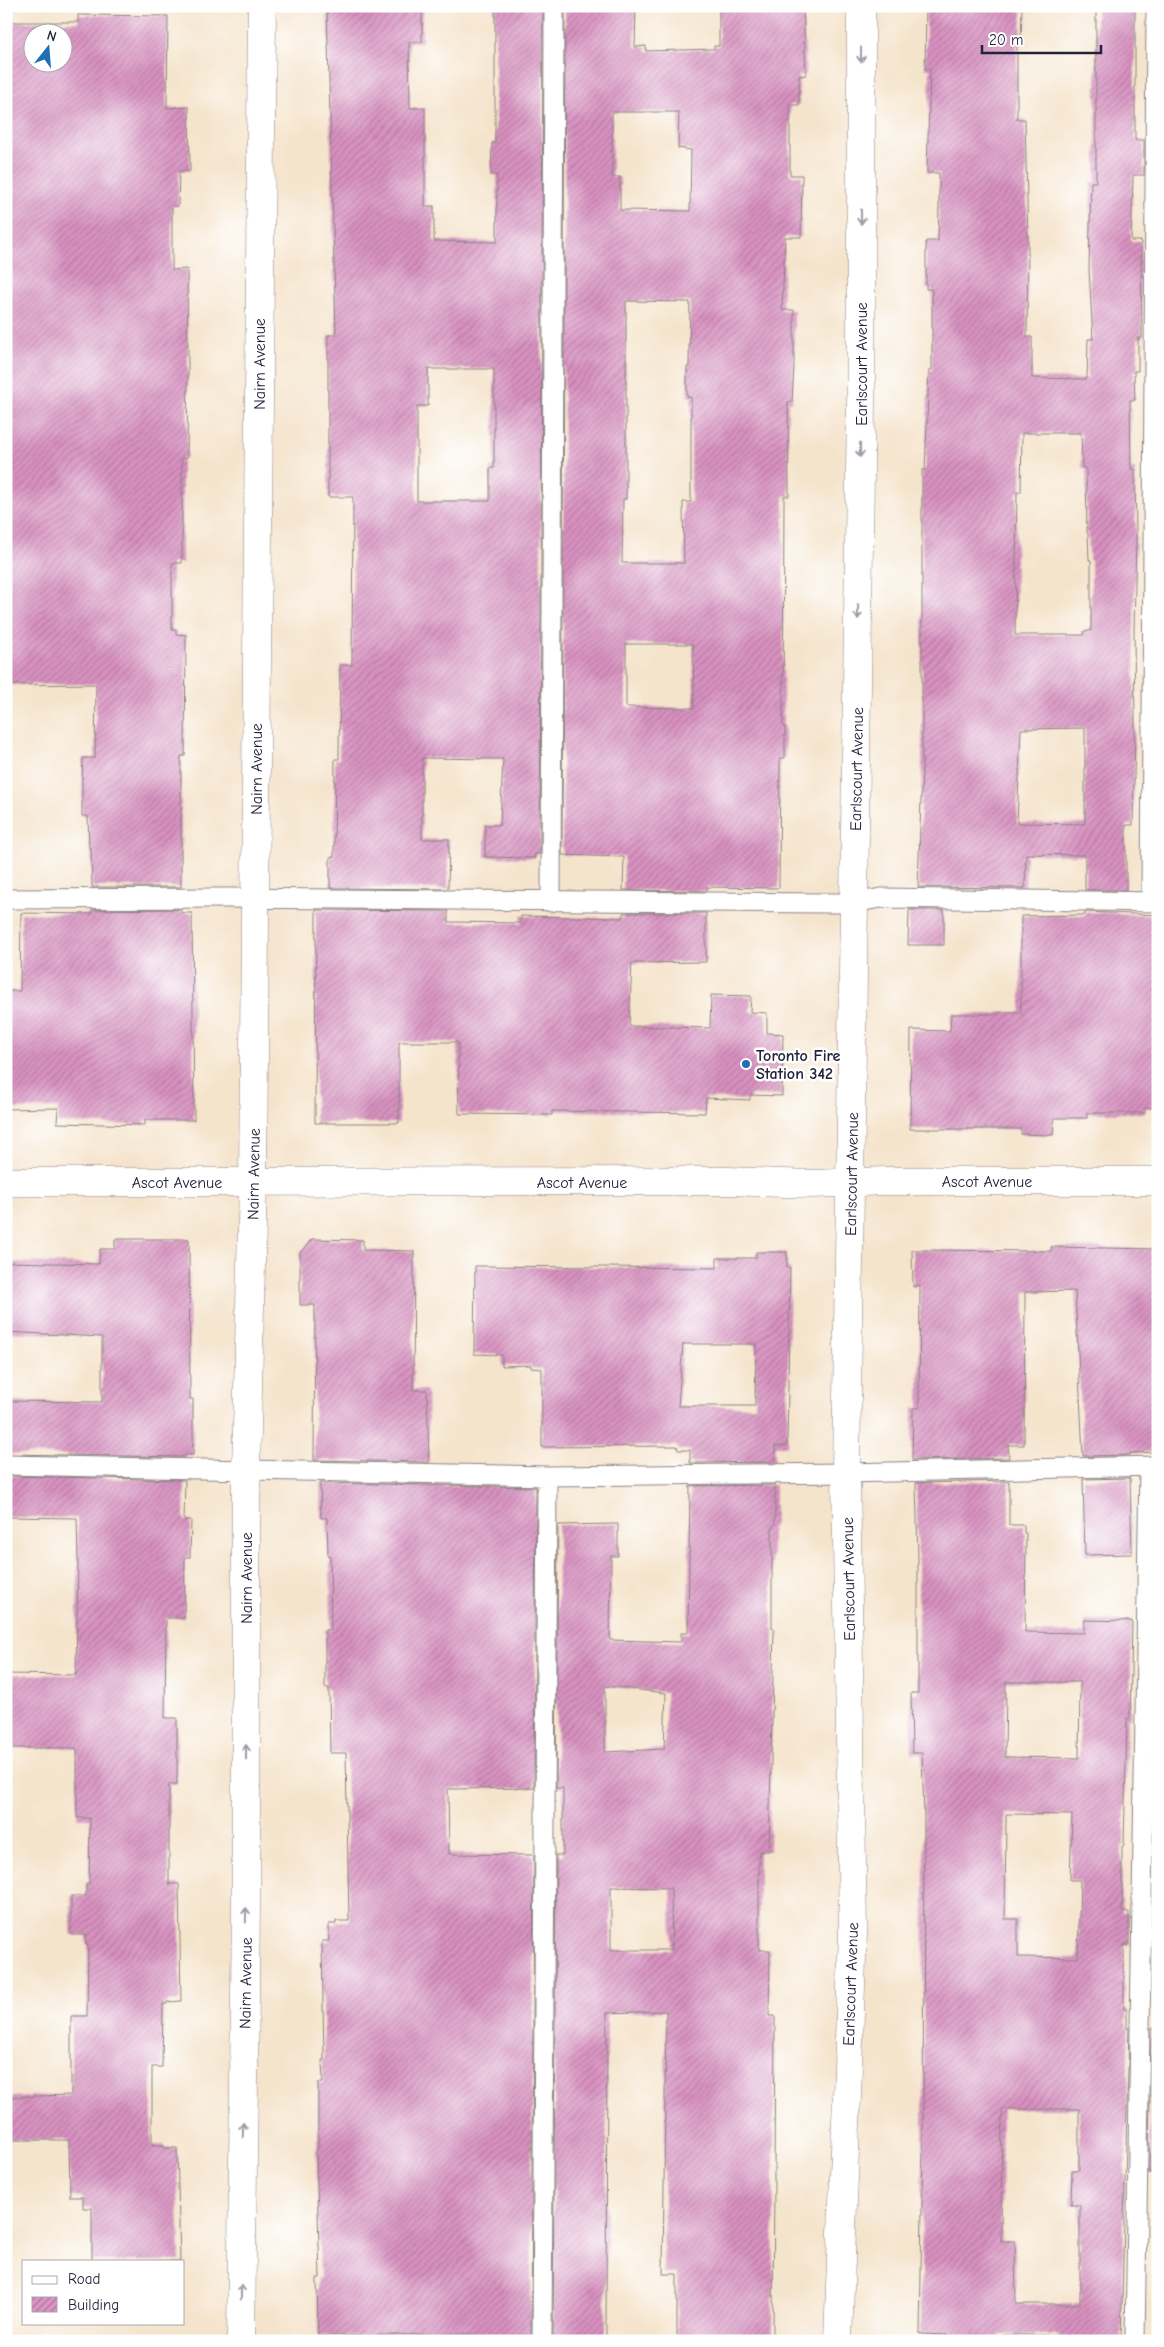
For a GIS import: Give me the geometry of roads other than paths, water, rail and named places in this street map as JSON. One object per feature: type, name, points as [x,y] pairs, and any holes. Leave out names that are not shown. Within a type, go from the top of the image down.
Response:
[{"type":"street","name":"Nairn Avenue","points":[[240,2341],[246,1904],[246,1470],[253,1183],[262,6]]},
{"type":"street","name":"Earlscourt Avenue","points":[[838,2341],[852,1931],[846,1473],[861,402],[861,6]]},
{"type":"street","name":"Ascot Avenue","points":[[6,1182],[1158,1181]]},
{"type":"lane","points":[[551,902],[554,6]]},
{"type":"lane","points":[[6,899],[854,902],[881,898],[1154,902],[1156,6]]},
{"type":"lane","points":[[6,1464],[547,1476],[846,1473],[1154,1466],[1135,2341]]},
{"type":"lane","points":[[542,2341],[547,1476]]},
{"type":"place","name":"Toronto Fire Station 342","points":[[746,1064]]}]
